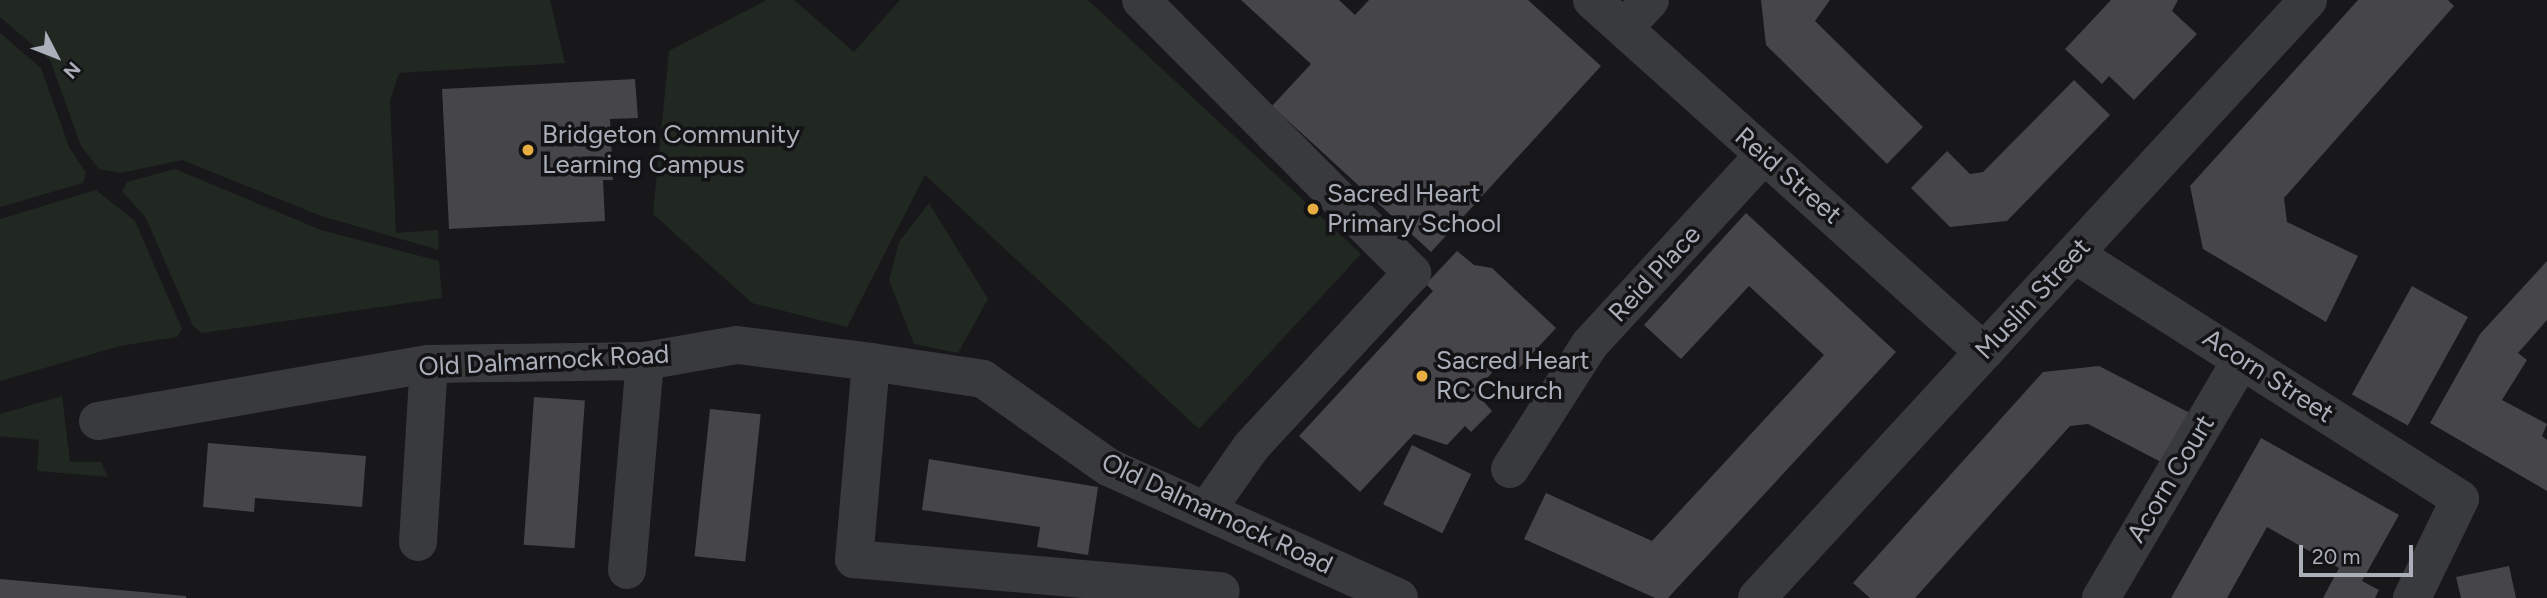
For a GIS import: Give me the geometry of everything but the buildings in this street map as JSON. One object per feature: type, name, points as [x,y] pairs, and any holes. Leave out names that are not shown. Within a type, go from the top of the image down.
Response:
[{"type":"street","points":[[1141,0],[1412,273],[1251,447],[1206,511]]},
{"type":"street","name":"Reid Street","points":[[1592,0],[1984,352]]},
{"type":"street","points":[[1624,28],[1650,0]]},
{"type":"street","name":"Muslin Street","points":[[1757,598],[2308,0]]},
{"type":"street","name":"Reid Place","points":[[1510,469],[1590,344],[1763,156]]},
{"type":"street","name":"Acorn Street","points":[[2074,254],[2460,499],[2412,598]]},
{"type":"street","name":"Old Dalmarnock Road","points":[[98,421],[429,364],[645,361],[737,345],[871,362],[983,379],[1108,467],[1399,598]]},
{"type":"street","name":"Acorn Court","points":[[2101,598],[2241,360]]},
{"type":"street","points":[[627,570],[645,361]]},
{"type":"street","points":[[871,362],[854,559],[1221,591]]},
{"type":"street","points":[[418,542],[429,364]]},
{"type":"shaded area","points":[[0,0],[550,0],[565,63],[399,73],[390,101],[396,233],[438,230],[439,250],[321,216],[182,160],[121,173],[99,169],[81,146],[50,60],[0,17]]},
{"type":"shaded area","points":[[767,0],[794,0],[854,52],[900,0],[1088,0],[1361,254],[1199,429],[925,175],[847,327],[752,303],[653,214],[669,51]]},
{"type":"shaded area","points":[[0,33],[41,68],[69,147],[86,173],[83,183],[0,207]]},
{"type":"shaded area","points":[[175,169],[321,230],[439,261],[442,298],[202,333],[193,326],[146,218],[122,191],[127,182]]},
{"type":"shaded area","points":[[96,190],[135,221],[182,329],[177,337],[120,346],[0,381],[0,219]]},
{"type":"shaded area","points":[[929,203],[988,299],[958,353],[914,344],[889,280],[899,242]]},
{"type":"shaded area","points":[[62,396],[70,462],[101,462],[108,477],[37,471],[39,440],[0,436],[0,414]]},
{"type":"place","name":"Bridgeton Community Learning Campus","points":[[528,150]]},
{"type":"place","name":"Sacred Heart Primary School","points":[[1313,209]]},
{"type":"place","name":"Sacred Heart RC Church","points":[[1422,376]]}]
